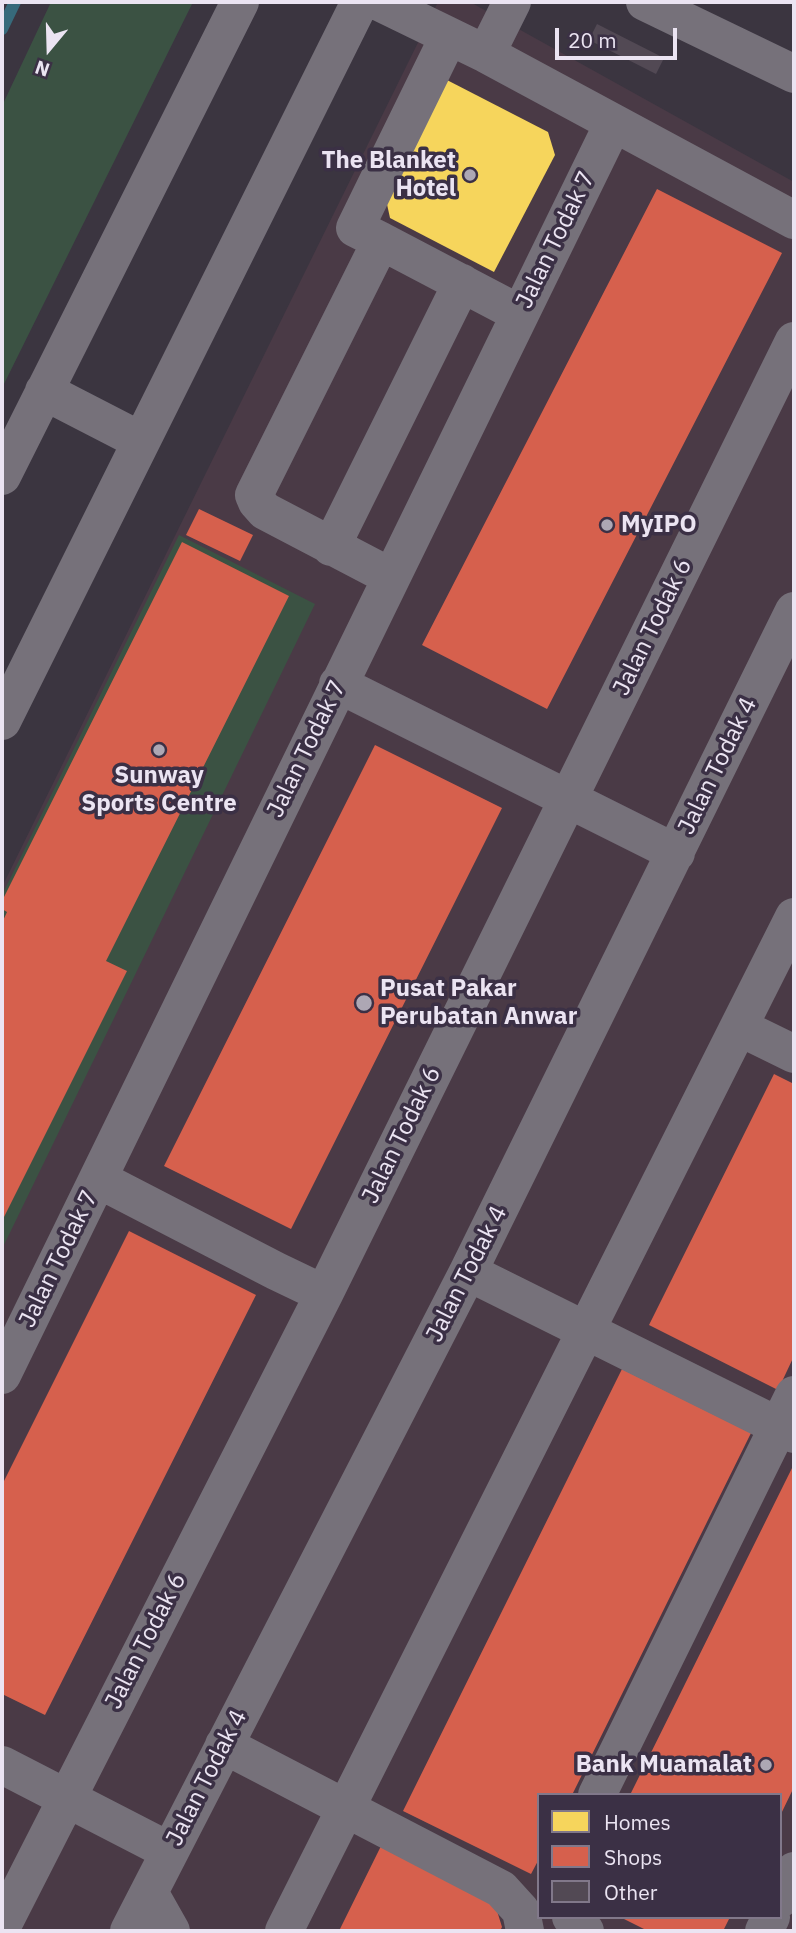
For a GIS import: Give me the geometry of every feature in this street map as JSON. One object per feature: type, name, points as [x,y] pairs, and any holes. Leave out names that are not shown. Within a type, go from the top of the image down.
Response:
[{"type":"street","points":[[2,475],[240,2]]},
{"type":"street","points":[[2,721],[360,2]]},
{"type":"street","points":[[379,2],[486,54],[794,220]]},
{"type":"street","points":[[486,54],[512,2]]},
{"type":"street","points":[[645,2],[794,74]]},
{"type":"street","points":[[449,36],[355,228],[520,314]]},
{"type":"street","name":"Jalan Todak 7","points":[[2,1375],[613,124]]},
{"type":"street","points":[[381,241],[254,495],[265,511],[391,577]]},
{"type":"street","points":[[331,547],[463,283]]},
{"type":"street","name":"Jalan Todak 6","points":[[2,1926],[324,1294],[794,341]]},
{"type":"street","points":[[44,391],[141,441]]},
{"type":"street","name":"Jalan Todak 4","points":[[129,1931],[468,1272],[794,611]]},
{"type":"street","points":[[338,684],[676,853]]},
{"type":"street","points":[[284,1931],[794,917]]},
{"type":"street","points":[[739,1027],[794,1054]]},
{"type":"street","points":[[98,1179],[324,1294]]},
{"type":"street","points":[[468,1272],[586,1331],[789,1418],[598,1793]]},
{"type":"street","points":[[224,1745],[501,1889],[521,1911],[525,1931]]},
{"type":"street","points":[[2,1765],[170,1851]]},
{"type":"street","points":[[782,1895],[794,1871]]},
{"type":"street","points":[[149,1892],[171,1931]]},
{"type":"shaded area","points":[[438,2],[470,2],[794,182],[794,1931],[2,1931],[2,887]]},
{"type":"green space","points":[[51,2],[193,2],[2,388],[2,106]]},
{"type":"green space","name":"Sunway Sports Centre","points":[[179,535],[315,604],[2,1249],[2,895]]},
{"type":"building: Homes","name":"The Blanket Hotel","points":[[445,79],[548,132],[555,155],[494,272],[390,218],[385,195]]},
{"type":"building: Shops","points":[[657,189],[782,253],[547,709],[422,645]]},
{"type":"building: Shops","points":[[199,509],[253,535],[240,561],[186,535]]},
{"type":"building: Shops","name":"Sunway Sports Centre","points":[[182,542],[289,596],[106,961],[127,971],[2,1221],[2,923],[7,912],[2,909],[2,901]]},
{"type":"building: Shops","points":[[375,745],[502,808],[291,1229],[164,1166]]},
{"type":"building: Shops","points":[[774,1074],[794,1084],[794,1356],[778,1390],[649,1325]]},
{"type":"building: Shops","points":[[129,1231],[256,1295],[45,1715],[2,1694],[2,1485]]},
{"type":"building: Shops","points":[[622,1369],[751,1433],[573,1793],[537,1793],[537,1863],[531,1874],[403,1811]]},
{"type":"building: Shops","points":[[794,1464],[794,1787],[782,1812],[782,1793],[631,1793]]},
{"type":"building: Shops","points":[[381,1846],[494,1901],[502,1927],[500,1931],[339,1931]]},
{"type":"building: Shops","points":[[624,1919],[729,1919],[723,1931],[648,1931]]},
{"type":"building: Other","points":[[597,24],[664,58],[656,74],[589,40]]},
{"type":"waterway","points":[[2,29],[15,2]]},
{"type":"place","name":"The Blanket Hotel","points":[[470,175]]},
{"type":"place","name":"MyIPO","points":[[607,525]]},
{"type":"place","name":"Sunway Sports Centre","points":[[159,750]]},
{"type":"place","name":"Pusat Pakar Perubatan Anwar","points":[[364,1003]]},
{"type":"place","name":"Bank Muamalat","points":[[766,1765]]}]
